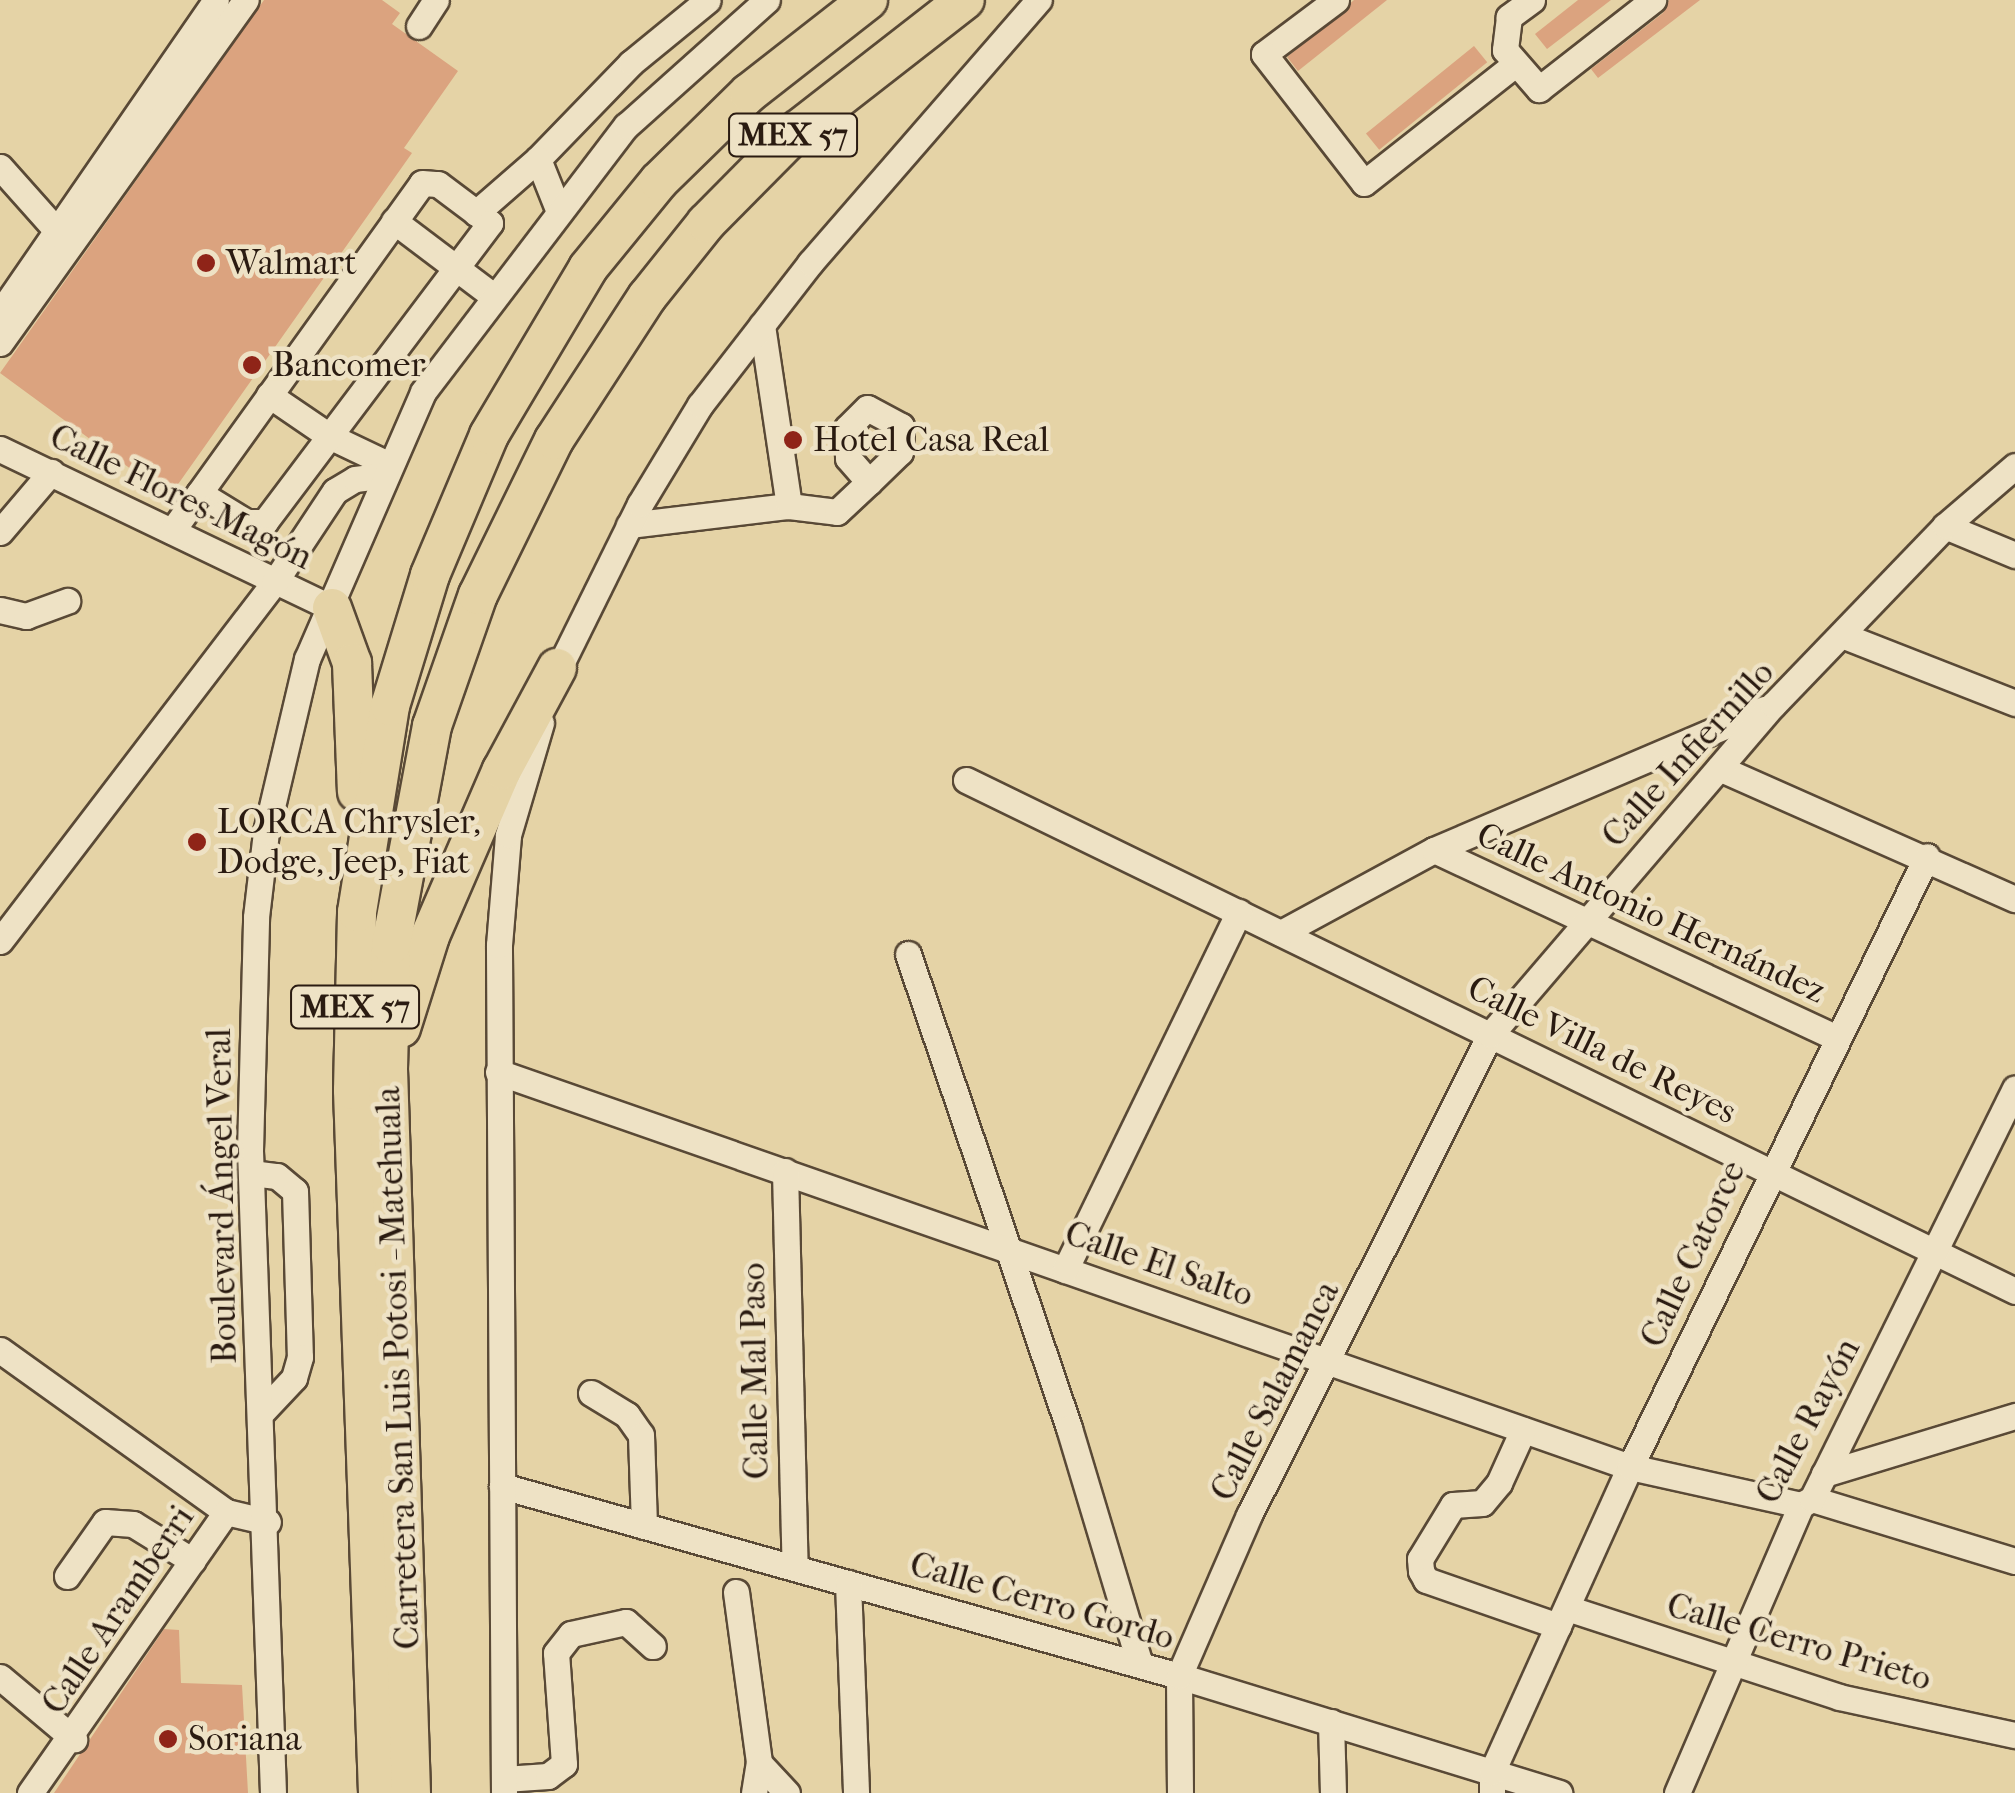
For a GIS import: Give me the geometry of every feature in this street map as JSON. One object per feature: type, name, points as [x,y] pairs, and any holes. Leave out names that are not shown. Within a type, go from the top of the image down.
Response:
[{"type":"highway","name":"Carretera San Luis Potosi - Matehuala","points":[[378,1793],[353,1090],[356,912],[390,706],[430,575],[489,435],[533,353],[588,268],[659,181],[749,93],[868,0]]},
{"type":"highway","name":"Carretera San Luis Potosi - Matehuala","points":[[411,1793],[388,1069],[391,944],[432,726],[478,594],[554,440],[647,297],[706,223],[799,129],[964,0]]},
{"type":"highway","points":[[332,608],[352,663],[356,912]]},
{"type":"highway","points":[[388,1069],[430,936],[502,770],[557,668]]},
{"type":"street","points":[[0,313],[216,0]]},
{"type":"street","points":[[0,343],[246,0]]},
{"type":"street","points":[[419,26],[436,0]]},
{"type":"street","points":[[476,213],[708,0]]},
{"type":"street","name":"Boulevard Ángel Veral","points":[[272,1793],[268,1522],[251,1173],[256,918],[266,832],[307,659],[423,392],[558,208],[684,69],[767,0]]},
{"type":"street","points":[[653,1646],[626,1622],[571,1634],[556,1653],[564,1764],[548,1776],[504,1786],[498,1072],[508,835],[557,668],[629,525],[700,405],[980,61],[1039,0]]},
{"type":"street","points":[[1336,0],[1264,54],[1364,183],[1515,64]]},
{"type":"street","points":[[1532,0],[1509,17],[1505,50],[1539,89],[1653,0]]},
{"type":"street","points":[[538,158],[558,208]]},
{"type":"street","points":[[0,166],[58,232]]},
{"type":"street","points":[[172,531],[199,493],[269,395],[394,221],[422,183],[438,184],[490,223],[265,522],[246,522],[199,493]]},
{"type":"street","points":[[394,221],[494,296]]},
{"type":"street","points":[[762,325],[790,506]]},
{"type":"street","points":[[269,395],[388,470]]},
{"type":"street","name":"Calle Flores Magón","points":[[0,449],[332,608]]},
{"type":"street","name":"Calle Infiernillo","points":[[1490,1035],[1772,706],[1844,636],[1945,526],[2015,466]]},
{"type":"street","points":[[0,941],[274,583],[335,491],[355,479],[388,470]]},
{"type":"street","points":[[0,532],[51,472]]},
{"type":"street","points":[[629,525],[790,506],[836,512],[869,482]]},
{"type":"street","points":[[1945,526],[2015,554]]},
{"type":"street","points":[[0,610],[26,616],[67,601]]},
{"type":"street","points":[[1844,636],[2015,703]]},
{"type":"street","points":[[1979,689],[2015,680]]},
{"type":"street","points":[[1281,933],[1434,850],[1772,706]]},
{"type":"street","points":[[1719,768],[1927,856],[2015,900]]},
{"type":"street","name":"Calle Villa de Reyes","points":[[966,780],[2015,1291]]},
{"type":"street","name":"Calle Antonio Hernández","points":[[1434,850],[1584,925],[1837,1038]]},
{"type":"street","name":"Calle Catorce","points":[[1492,1783],[1630,1468],[1746,1237],[1771,1172],[1927,856]]},
{"type":"street","points":[[1066,1270],[1239,912]]},
{"type":"street","points":[[908,954],[1008,1248],[1140,1664]]},
{"type":"street","name":"Calle Salamanca","points":[[1180,1793],[1179,1676],[1250,1515],[1332,1361],[1490,1035]]},
{"type":"street","name":"Calle El Salto","points":[[498,1072],[1630,1468],[1806,1502],[2015,1562]]},
{"type":"street","name":"Calle Rayón","points":[[1676,1793],[1806,1502],[1824,1474],[2015,1088]]},
{"type":"street","name":"Calle Mal Paso","points":[[785,1171],[795,1568]]},
{"type":"street","points":[[251,1173],[277,1176],[296,1192],[300,1357],[294,1378],[262,1410]]},
{"type":"street","points":[[5,1362],[226,1512],[268,1522]]},
{"type":"street","points":[[591,1393],[627,1415],[641,1435],[644,1526]]},
{"type":"street","points":[[1824,1474],[2015,1416]]},
{"type":"street","name":"Calle Cerro Prieto","points":[[1522,1430],[1499,1483],[1482,1503],[1453,1505],[1420,1559],[1420,1570],[1426,1580],[1839,1697],[2015,1734]]},
{"type":"street","name":"Calle Cerro Gordo","points":[[502,1486],[1140,1664],[1331,1722],[1492,1783],[1560,1793]]},
{"type":"street","name":"Calle Aramberri","points":[[30,1793],[74,1739],[226,1512]]},
{"type":"street","points":[[66,1576],[105,1522],[134,1524],[193,1561]]},
{"type":"street","points":[[848,1583],[856,1793]]},
{"type":"street","points":[[736,1592],[758,1763],[754,1793]]},
{"type":"street","points":[[0,1678],[74,1739]]},
{"type":"street","points":[[1331,1722],[1334,1793]]},
{"type":"street","points":[[758,1763],[787,1793]]},
{"type":"building","name":"Walmart","points":[[264,0],[382,0],[400,13],[392,24],[458,71],[404,148],[412,153],[169,497],[0,373]]},
{"type":"building","points":[[1354,0],[1387,0],[1298,71],[1287,57]]},
{"type":"building","points":[[1578,0],[1611,0],[1547,49],[1535,34]]},
{"type":"building","points":[[1669,0],[1700,0],[1598,78],[1591,69],[1663,13]]},
{"type":"building","points":[[1474,46],[1487,62],[1379,150],[1366,133]]},
{"type":"building","name":"Soriana","points":[[164,1629],[179,1630],[181,1683],[242,1685],[248,1793],[54,1793]]},
{"type":"place","name":"Walmart","points":[[206,263]]},
{"type":"place","name":"Bancomer","points":[[252,365]]},
{"type":"place","name":"Hotel Casa Real","points":[[793,440]]},
{"type":"place","name":"LORCA Chrysler, Dodge, Jeep, Fiat","points":[[197,842]]},
{"type":"place","name":"Soriana","points":[[168,1739]]}]
